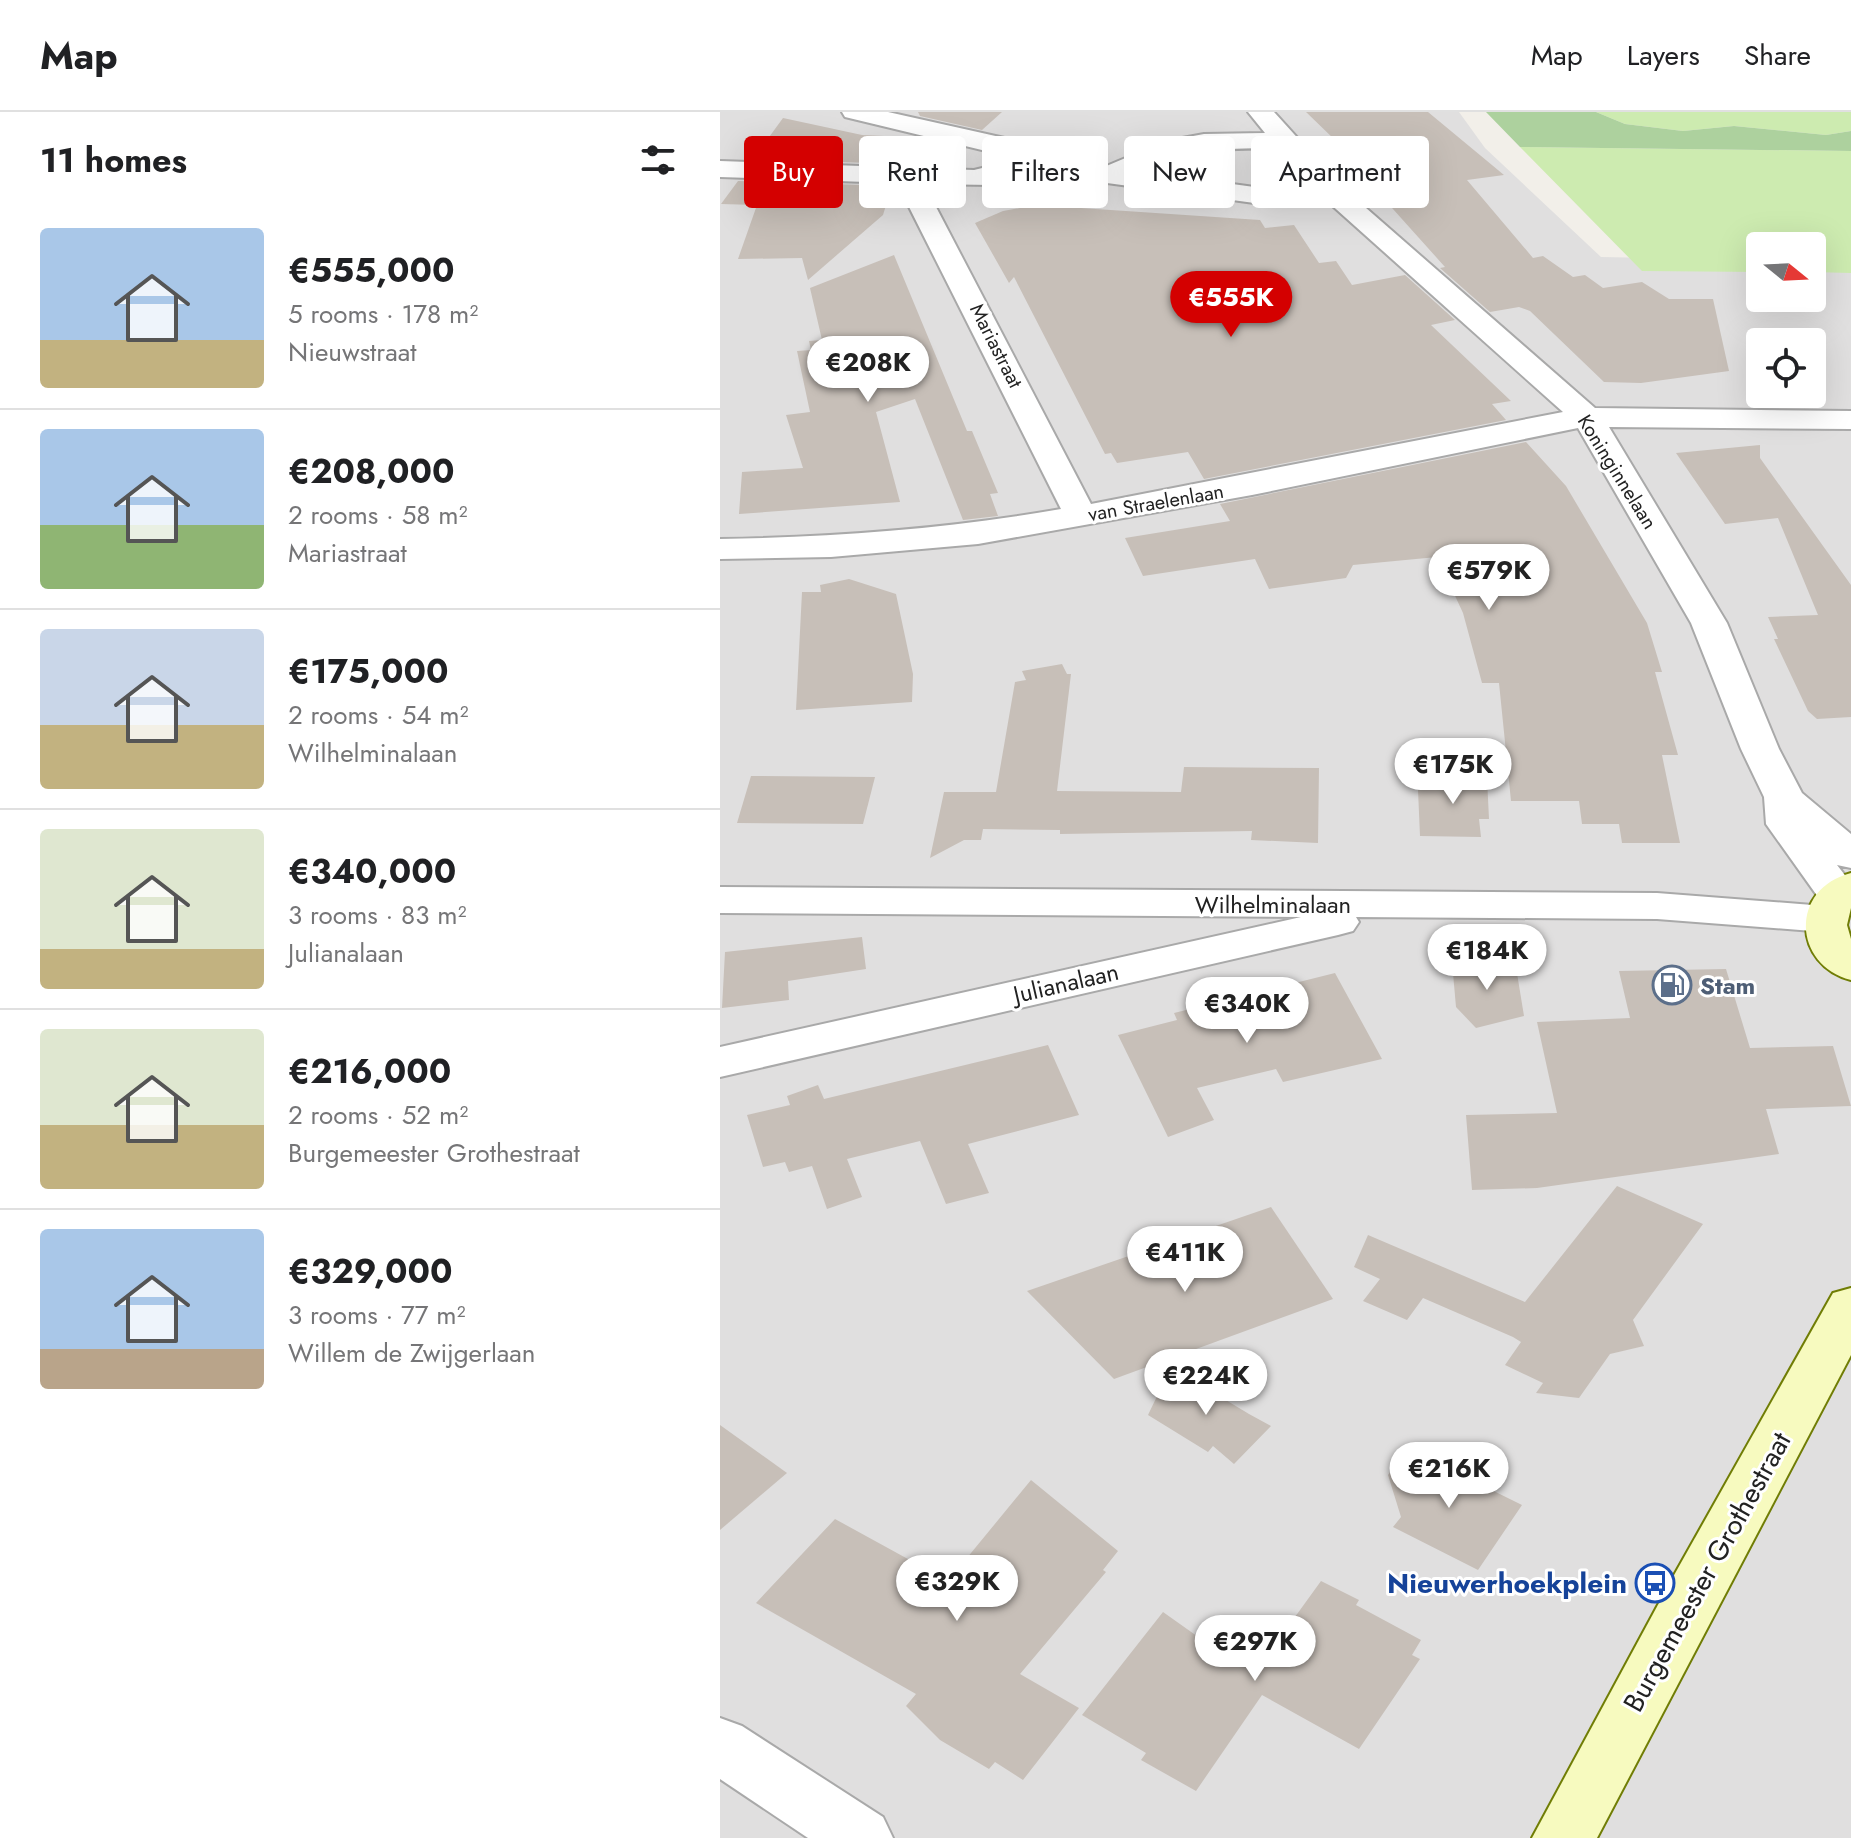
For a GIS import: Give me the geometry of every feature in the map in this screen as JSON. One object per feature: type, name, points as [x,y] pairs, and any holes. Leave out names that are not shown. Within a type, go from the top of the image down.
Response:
[{"type":"main road","points":[[1841,889],[1825,933],[1851,966]]},
{"type":"main road","name":"Burgemeester Grothestraat","points":[[1564,1838],[1693,1594],[1851,1307]]},
{"type":"street","points":[[854,112],[982,140]]},
{"type":"street","name":"Koninginnelaan","points":[[1260,112],[1281,136]]},
{"type":"street","points":[[1108,175],[1166,149],[1204,142],[1251,141]]},
{"type":"street","points":[[721,154],[859,172]]},
{"type":"street","points":[[1108,175],[1251,195]]},
{"type":"street","name":"Mariastraat","points":[[923,208],[1081,516]]},
{"type":"street","name":"Koninginnelaan","points":[[1350,208],[1587,417],[1709,623],[1760,749],[1784,797],[1786,824],[1841,889]]},
{"type":"street","name":"van Straelenlaan","points":[[720,549],[899,542],[978,534],[1252,485],[1587,417],[1851,420]]},
{"type":"street","name":"Wilhelminalaan","points":[[720,900],[1657,906],[1841,889]]},
{"type":"street","name":"Julianalaan","points":[[720,1062],[1412,905]]},
{"type":"street","points":[[720,1745],[861,1838]]},
{"type":"shaded area","points":[[720,112],[1459,112],[1485,148],[1601,257],[1746,260],[1746,312],[1826,312],[1826,261],[1851,261],[1851,1838],[720,1838]]},
{"type":"green space","points":[[1486,112],[1596,112],[1625,124],[1683,131],[1734,126],[1826,135],[1851,131],[1851,151],[1520,147]]},
{"type":"green space","points":[[1596,112],[1851,112],[1851,131],[1826,135],[1734,126],[1683,131],[1625,124]]},
{"type":"green space","points":[[1520,147],[1851,151],[1851,273],[1826,272],[1826,232],[1746,232],[1746,272],[1642,271]]},
{"type":"building","points":[[918,112],[1002,112],[982,130],[920,116]]},
{"type":"building","points":[[1306,112],[1428,112],[1504,175],[1467,180],[1533,258],[1543,256],[1573,277],[1585,275],[1603,288],[1642,282],[1669,299],[1713,299],[1729,371],[1641,383],[1604,382],[1530,311],[1519,307],[1490,312],[1440,268],[1445,267],[1392,208],[1429,208],[1429,136],[1331,136]]},
{"type":"building","points":[[783,118],[862,135],[884,136],[859,136],[859,163],[843,162],[843,136],[770,136]]},
{"type":"building","points":[[738,181],[744,181],[744,205],[721,204]]},
{"type":"building","points":[[843,184],[859,185],[859,208],[885,208],[883,215],[808,280],[802,258],[738,259],[756,208],[843,208]]},
{"type":"building","points":[[1081,208],[1260,220],[1265,228],[1294,225],[1319,263],[1336,261],[1352,285],[1405,275],[1455,320],[1431,325],[1511,401],[1492,404],[1506,420],[1204,479],[1188,452],[1117,463],[1111,453],[1105,454],[1014,277],[1009,283],[975,223],[1003,211]]},
{"type":"building","points":[[894,255],[967,431],[972,431],[998,493],[990,494],[998,516],[963,520],[915,399],[876,412],[900,502],[739,514],[742,472],[803,468],[786,415],[810,412],[797,351],[811,350],[809,341],[822,340],[810,288]]},
{"type":"building","points":[[1526,442],[1566,486],[1647,623],[1662,672],[1655,672],[1678,755],[1662,755],[1680,843],[1622,843],[1619,824],[1582,824],[1579,801],[1511,801],[1499,683],[1482,683],[1463,613],[1437,557],[1353,565],[1346,578],[1269,589],[1255,559],[1143,576],[1125,538],[1230,521],[1220,504]]},
{"type":"building","points":[[1760,445],[1760,458],[1851,585],[1851,717],[1817,719],[1808,711],[1774,639],[1778,639],[1768,617],[1818,615],[1778,518],[1725,524],[1676,453]]},
{"type":"building","points":[[849,579],[896,594],[913,674],[912,702],[796,710],[802,592],[821,592],[820,585]]},
{"type":"building","points":[[1062,664],[1067,674],[1071,674],[1057,791],[1181,792],[1184,767],[1319,768],[1318,843],[1251,840],[1252,831],[1060,834],[1060,830],[983,829],[981,840],[964,840],[930,858],[944,792],[996,792],[1015,682],[1026,680],[1022,671]]},
{"type":"building","points":[[751,776],[875,777],[863,824],[737,823]]},
{"type":"building","points":[[1421,777],[1487,778],[1489,819],[1479,819],[1481,837],[1420,836],[1418,790],[1422,790]]},
{"type":"building","points":[[862,937],[866,969],[788,981],[789,1000],[722,1008],[725,952]]},
{"type":"building","points":[[1515,961],[1524,1016],[1476,1028],[1456,1007],[1452,962]]},
{"type":"building","points":[[1726,969],[1750,1048],[1833,1046],[1851,1106],[1766,1109],[1779,1154],[1537,1188],[1472,1190],[1466,1115],[1557,1113],[1537,1022],[1630,1018],[1619,971]]},
{"type":"building","points":[[1335,973],[1382,1059],[1283,1082],[1276,1069],[1197,1088],[1214,1120],[1168,1137],[1118,1035],[1177,1020],[1174,1013]]},
{"type":"building","points":[[1048,1045],[1079,1115],[968,1144],[989,1193],[946,1204],[920,1141],[847,1159],[862,1197],[827,1209],[812,1166],[789,1172],[785,1162],[763,1167],[747,1115],[790,1105],[787,1096],[818,1085],[824,1099]]},
{"type":"building","points":[[1617,1186],[1703,1224],[1633,1320],[1644,1346],[1610,1354],[1579,1398],[1536,1393],[1543,1383],[1505,1365],[1521,1342],[1513,1337],[1423,1298],[1407,1320],[1363,1301],[1380,1279],[1354,1267],[1368,1235],[1525,1302]]},
{"type":"building","points":[[1271,1207],[1333,1299],[1114,1379],[1027,1291]]},
{"type":"building","points":[[1171,1367],[1271,1426],[1234,1464],[1213,1446],[1208,1452],[1148,1415]]},
{"type":"building","points":[[720,1425],[787,1473],[720,1530]]},
{"type":"building","points":[[1405,1452],[1436,1467],[1439,1464],[1522,1505],[1478,1570],[1393,1527],[1401,1517],[1388,1475]]},
{"type":"building","points":[[1031,1480],[1118,1551],[1103,1570],[1106,1572],[1020,1674],[1079,1708],[1023,1780],[995,1762],[989,1769],[940,1740],[906,1706],[916,1694],[756,1603],[835,1519],[948,1581]]},
{"type":"building","points":[[1321,1581],[1359,1600],[1356,1605],[1421,1640],[1412,1655],[1420,1659],[1359,1749],[1262,1695],[1196,1791],[1141,1760],[1146,1753],[1082,1715],[1163,1612],[1235,1663],[1270,1619],[1287,1628]]},
{"type":"place","name":"Stam","points":[[1672,985]]},
{"type":"place","name":"Nieuwerhoekplein","points":[[1655,1583]]}]
